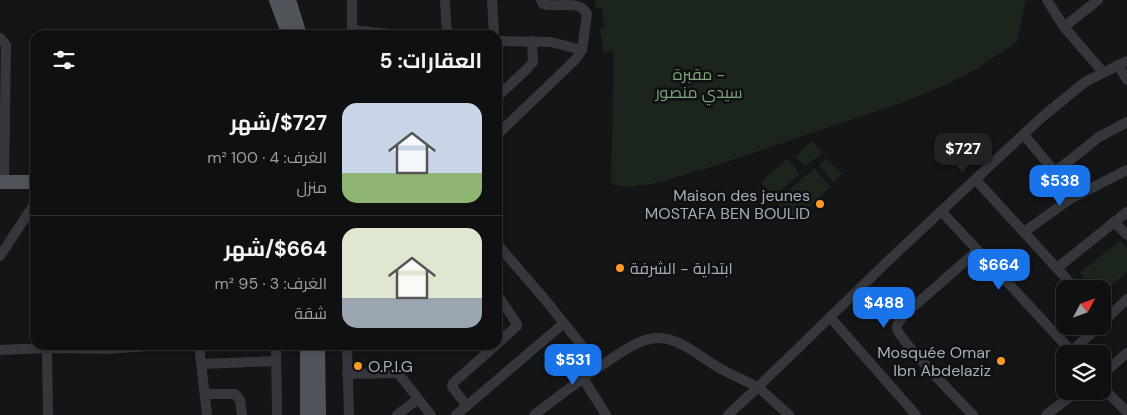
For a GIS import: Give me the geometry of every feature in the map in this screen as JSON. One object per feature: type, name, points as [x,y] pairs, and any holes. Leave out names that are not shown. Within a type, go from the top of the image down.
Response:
[{"type":"main road","points":[[288,1],[289,30]]},
{"type":"main road","points":[[288,1],[298,30]]},
{"type":"main road","points":[[2,182],[30,182]]},
{"type":"main road","points":[[307,350],[308,415]]},
{"type":"main road","points":[[318,350],[319,415]]},
{"type":"street","points":[[352,0],[353,30]]},
{"type":"street","points":[[445,0],[447,30]]},
{"type":"street","points":[[492,0],[494,30]]},
{"type":"street","points":[[502,130],[575,60],[582,50],[587,14],[585,9],[577,5],[547,5],[543,4],[541,0]]},
{"type":"street","points":[[1048,0],[1064,27],[1103,72]]},
{"type":"street","points":[[1064,27],[1098,0]]},
{"type":"street","points":[[0,38],[6,45],[2,182]]},
{"type":"street","points":[[502,41],[551,42],[582,50]]},
{"type":"street","points":[[502,92],[533,62],[532,41]]},
{"type":"street","points":[[728,415],[1065,98],[1103,72],[1122,63],[1127,80]]},
{"type":"street","points":[[1055,172],[1099,137],[1127,122]]},
{"type":"street","points":[[1024,135],[1055,172],[1070,199]]},
{"type":"street","points":[[1024,232],[1070,199],[1127,170]]},
{"type":"street","points":[[976,180],[1068,280]]},
{"type":"street","points":[[0,256],[30,211]]},
{"type":"street","points":[[942,212],[1066,345]]},
{"type":"street","points":[[1057,268],[1127,212]]},
{"type":"street","points":[[1114,222],[1127,235]]},
{"type":"street","points":[[502,250],[599,367]]},
{"type":"street","points":[[973,415],[899,334],[897,327],[898,322],[904,316],[978,250]]},
{"type":"street","points":[[1111,314],[1127,299]]},
{"type":"street","points":[[502,302],[517,324],[502,339]]},
{"type":"street","points":[[830,317],[916,415]]},
{"type":"street","points":[[456,415],[564,323]]},
{"type":"street","points":[[1080,345],[1089,335]]},
{"type":"street","points":[[534,415],[583,378],[640,342],[649,339],[665,338],[691,350],[717,367],[758,386],[789,415]]},
{"type":"street","points":[[0,350],[30,349]]},
{"type":"street","points":[[47,350],[48,415]]},
{"type":"street","points":[[200,350],[207,415]]},
{"type":"street","points":[[276,350],[277,415]]},
{"type":"street","points":[[347,350],[349,415]]},
{"type":"street","points":[[467,406],[454,391],[453,383],[490,350]]},
{"type":"street","points":[[1111,366],[1127,353]]},
{"type":"street","points":[[202,364],[276,361]]},
{"type":"street","points":[[347,374],[398,373],[431,415]]},
{"type":"street","points":[[583,378],[606,415]]},
{"type":"street","points":[[205,394],[235,394],[240,400],[242,415]]},
{"type":"street","points":[[1111,396],[1127,412]]},
{"type":"street","points":[[397,415],[418,399]]},
{"type":"street","points":[[1046,415],[1066,400]]},
{"type":"green space","name":"مقبرة - سيدي منصور","points":[[595,0],[1026,0],[1017,42],[976,69],[945,85],[904,102],[708,168],[652,184],[626,187],[611,184],[614,51],[603,52],[600,28],[605,28],[601,8],[596,9]]},
{"type":"green space","points":[[812,141],[823,152],[805,167],[795,157]]},
{"type":"green space","points":[[827,158],[842,174],[833,182],[819,165]]},
{"type":"green space","points":[[787,159],[800,174],[774,197],[761,182]]},
{"type":"green space","points":[[814,168],[831,187],[794,221],[776,202]]},
{"type":"green space","points":[[1120,240],[1127,249],[1127,272],[1111,286],[1111,280],[1086,280],[1080,273]]},
{"type":"place","name":"Maison des jeunes MOSTAFA BEN BOULID","points":[[820,204]]},
{"type":"place","name":"ابتداية - الشرفة","points":[[620,268]]},
{"type":"place","name":"Mosquée Omar Ibn Abdelaziz","points":[[1001,361]]},
{"type":"place","name":"O.P.I.G","points":[[358,366]]}]
